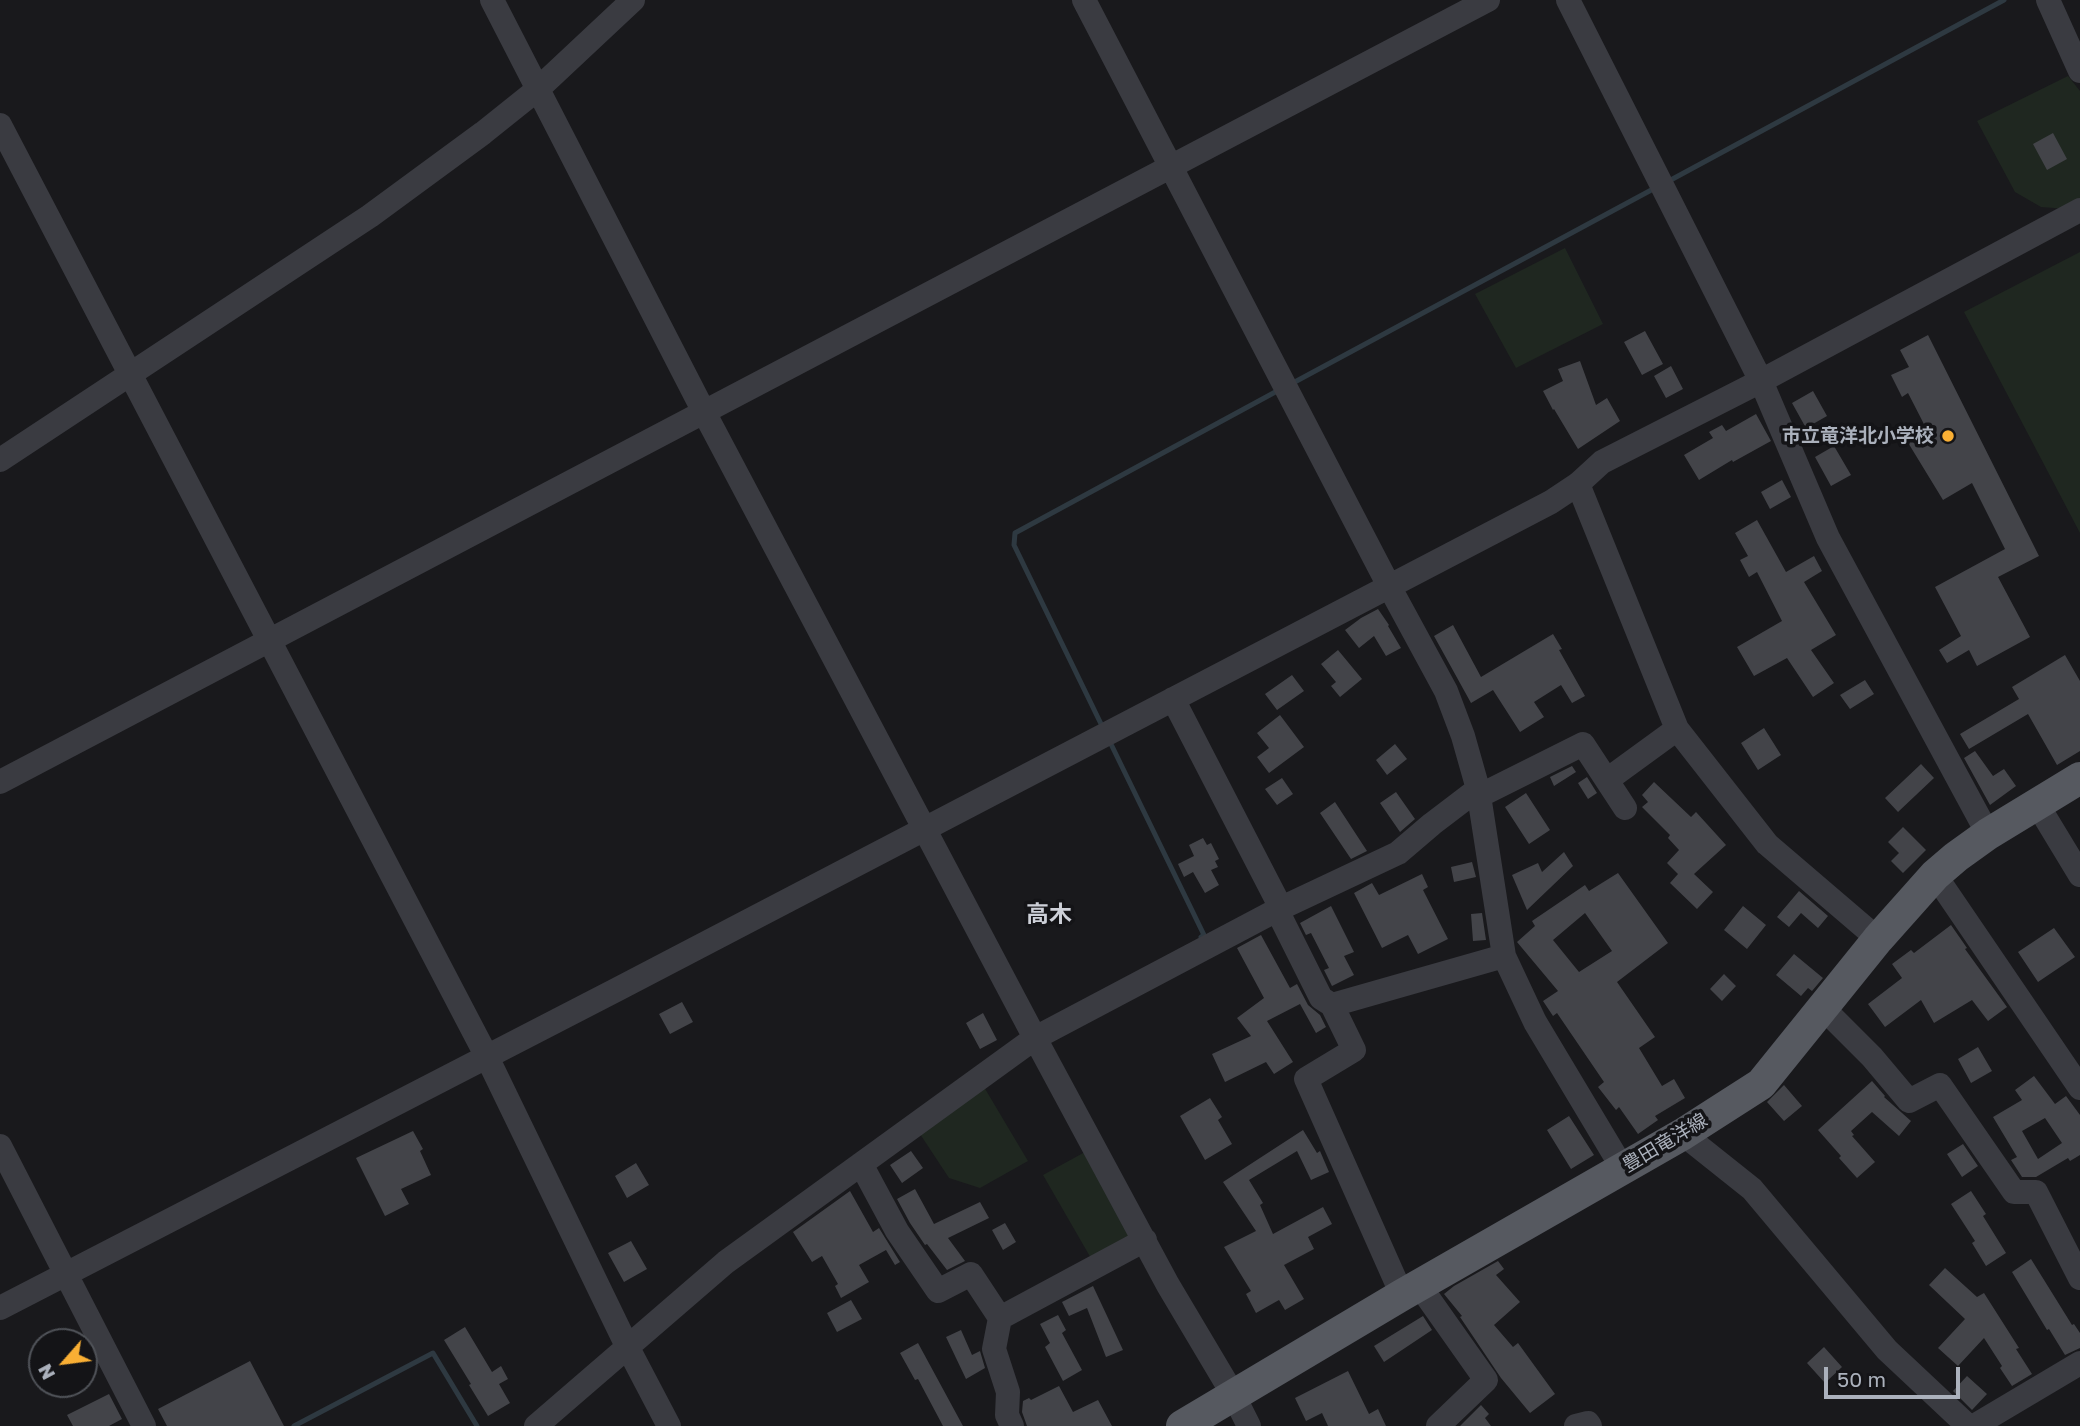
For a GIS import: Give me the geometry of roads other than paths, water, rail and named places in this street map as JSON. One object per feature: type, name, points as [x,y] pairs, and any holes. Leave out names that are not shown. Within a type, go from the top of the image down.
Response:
[{"type":"main road","name":"豊田竜洋線","points":[[1182,1426],[1410,1290],[1683,1134],[1761,1084],[1878,939],[1935,876],[1988,834],[2080,778]]},
{"type":"street","points":[[492,0],[704,412],[1035,1038],[1168,1285],[1249,1426]]},
{"type":"street","points":[[0,460],[370,216],[538,89],[634,0]]},
{"type":"street","points":[[1084,0],[1446,691],[1463,736],[1479,792],[1504,956],[1535,1022],[1623,1169]]},
{"type":"street","points":[[0,782],[1488,0]]},
{"type":"street","points":[[1568,0],[1760,381],[1828,538],[1988,834]]},
{"type":"street","points":[[2048,0],[2080,71]]},
{"type":"street","points":[[0,125],[487,1057],[627,1346],[669,1426]]},
{"type":"street","points":[[0,1308],[1551,502],[1578,484],[1602,462],[2080,210]]},
{"type":"street","points":[[1578,484],[1677,729],[1767,844],[1878,939]]},
{"type":"street","points":[[1173,699],[1321,998],[1332,1005],[1354,1050],[1306,1079],[1410,1290],[1486,1380],[1438,1426]]},
{"type":"street","points":[[1606,780],[1677,729]]},
{"type":"street","points":[[536,1426],[726,1262],[1035,1038],[1279,909],[1398,853],[1432,824],[1479,792],[1583,744],[1625,808]]},
{"type":"street","points":[[2037,804],[2080,875]]},
{"type":"street","points":[[1935,876],[2080,1088]]},
{"type":"street","points":[[1332,1005],[1504,956]]},
{"type":"street","points":[[1823,1008],[1872,1057],[1909,1101],[1940,1085],[2014,1192],[2036,1192],[2080,1278]]},
{"type":"street","points":[[1683,1134],[1752,1189],[1887,1350],[1968,1426]]},
{"type":"street","points":[[0,1146],[144,1426]]},
{"type":"street","points":[[861,1164],[897,1231],[938,1290],[971,1274],[1000,1318],[994,1349],[1008,1392],[1007,1415],[1012,1426]]},
{"type":"street","points":[[1000,1318],[1144,1240]]},
{"type":"street","points":[[1974,1426],[2080,1363]]},
{"type":"street","points":[[1576,1426],[1588,1423],[1590,1426]]},
{"type":"waterway","points":[[1667,182],[2004,0]]},
{"type":"waterway","points":[[1291,384],[1655,188]]},
{"type":"waterway","points":[[1103,728],[1014,545],[1015,533],[1279,390]]},
{"type":"waterway","points":[[1109,740],[1204,935],[1201,937]]},
{"type":"waterway","points":[[294,1426],[433,1353],[477,1426]]},
{"type":"place","name":"市立竜洋北小学校","points":[[1948,436]]},
{"type":"district","name":"高木","points":[[1049,915]]}]
